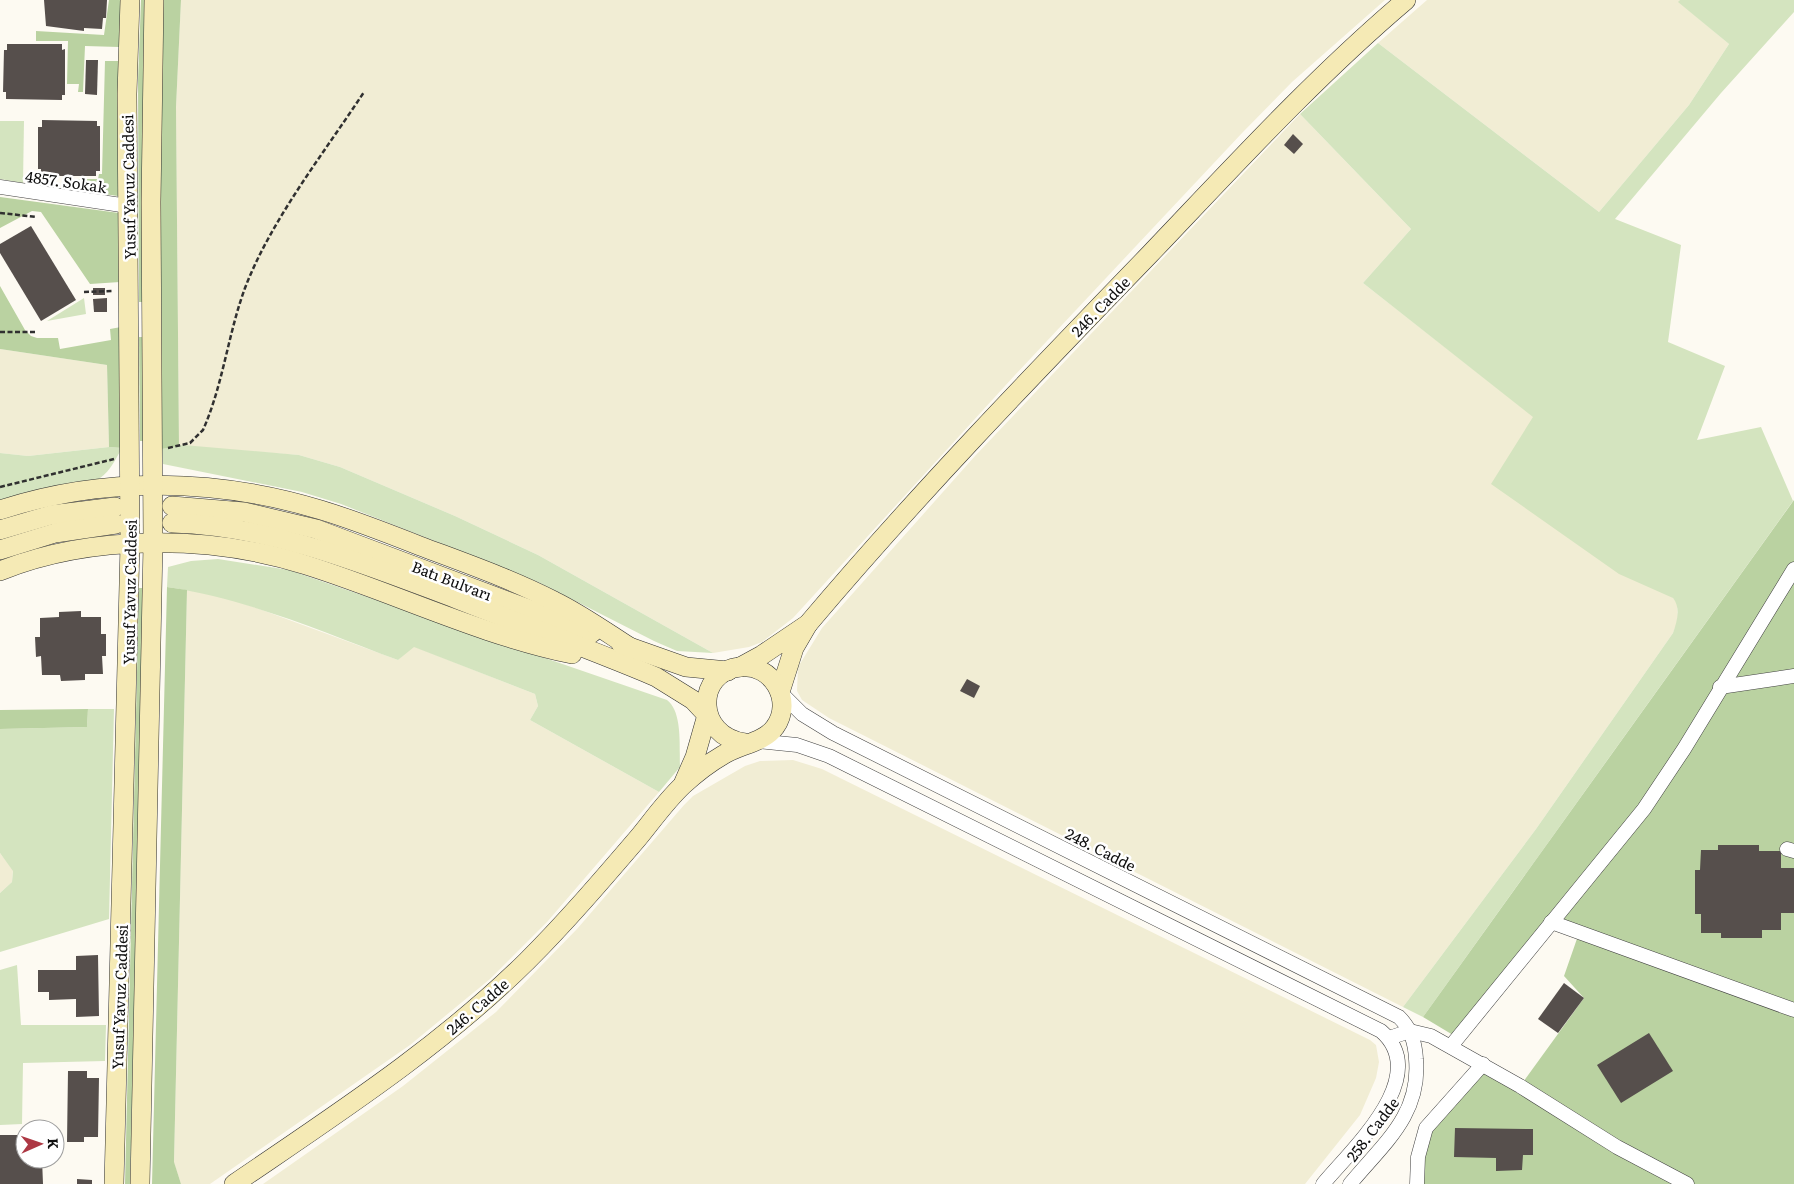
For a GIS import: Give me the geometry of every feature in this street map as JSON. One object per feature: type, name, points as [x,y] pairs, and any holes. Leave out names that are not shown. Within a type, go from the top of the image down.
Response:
[{"type":"street","name":"Yusuf Yavuz Caddesi","points":[[114,1184],[131,485],[127,94],[130,0]]},
{"type":"street","name":"Yusuf Yavuz Caddesi","points":[[140,1184],[154,485],[151,60],[154,0]]},
{"type":"street","name":"246. Cadde","points":[[780,692],[794,648],[808,624],[1010,400],[1252,145],[1319,78],[1406,0]]},
{"type":"street","name":"4857. Sokak","points":[[0,187],[128,206]]},
{"type":"street","points":[[129,320],[152,319]]},
{"type":"street","points":[[0,510],[53,496],[131,485],[195,487],[252,493],[320,510],[354,521],[514,582],[587,619],[628,656]]},
{"type":"street","name":"Batı Bulvarı","points":[[172,514],[314,546],[628,656],[686,667],[734,669]]},
{"type":"street","points":[[0,530],[51,515],[116,515],[0,550]]},
{"type":"street","points":[[0,571],[63,552],[130,544],[241,550],[304,564],[536,645],[628,656]]},
{"type":"street","points":[[1451,1046],[1644,809],[1684,749],[1720,687],[1794,569]]},
{"type":"street","name":"246. Cadde","points":[[734,669],[762,655],[808,624]]},
{"type":"street","name":"Batı Bulvarı","points":[[628,656],[675,688],[708,715]]},
{"type":"street","points":[[751,742],[772,731],[781,716],[780,692],[765,673],[753,668],[734,669],[717,678],[710,689],[706,702],[708,715],[713,726],[722,736],[733,741],[797,745],[828,756],[1381,1031],[1389,1038],[1410,1031],[1431,1036],[1483,1064],[1617,1147],[1687,1184]]},
{"type":"street","points":[[1720,687],[1794,676]]},
{"type":"street","name":"248. Cadde","points":[[780,692],[802,714],[833,733],[1391,1013],[1405,1023],[1410,1031]]},
{"type":"street","name":"246. Cadde","points":[[682,786],[695,757],[708,715]]},
{"type":"street","name":"246. Cadde","points":[[234,1184],[416,1058],[478,1006],[556,932],[682,786],[708,764],[751,742]]},
{"type":"street","points":[[1552,922],[1794,1010]]},
{"type":"street","name":"258. Cadde","points":[[1350,1184],[1401,1121],[1414,1099],[1417,1071],[1415,1050],[1410,1031]]},
{"type":"street","name":"258. Cadde","points":[[1323,1184],[1378,1119],[1392,1098],[1396,1088],[1397,1065],[1393,1045],[1389,1038]]},
{"type":"street","points":[[1417,1184],[1418,1157],[1426,1128],[1483,1064]]},
{"type":"path","points":[[153,450],[190,443],[203,430],[246,287],[259,257],[278,222],[364,92]]},
{"type":"path","points":[[0,212],[37,216]]},
{"type":"path","points":[[84,292],[120,291]]},
{"type":"path","points":[[0,332],[38,332]]},
{"type":"path","points":[[0,487],[54,472],[131,455]]},
{"type":"shaded area","points":[[181,0],[1385,0],[1292,82],[1243,132],[1015,375],[793,618],[762,642],[749,647],[713,653],[538,555],[455,516],[340,467],[299,455],[179,446],[176,107]]},
{"type":"shaded area","points":[[1427,0],[1680,0],[1679,2],[1729,44],[1689,105],[1599,212],[1378,43]]},
{"type":"shaded area","points":[[1300,114],[1411,229],[1363,283],[1534,417],[1677,603],[1678,621],[1673,633],[1536,829],[1403,1007],[829,718],[802,700],[797,691],[798,667],[822,628],[975,456]]},
{"type":"shaded area","points":[[0,349],[107,365],[109,447],[28,456],[0,453]]},
{"type":"shaded area","points":[[187,590],[220,596],[251,606],[398,660],[413,646],[535,694],[538,706],[530,720],[659,792],[547,922],[490,979],[410,1045],[210,1184],[181,1184],[174,1163]]},
{"type":"shaded area","points":[[793,760],[822,769],[1370,1040],[1376,1045],[1379,1062],[1376,1078],[1360,1115],[1305,1184],[263,1184],[403,1086],[496,1012],[577,929],[693,796],[745,766],[760,761]]},
{"type":"shaded area","points":[[0,853],[13,870],[12,882],[0,893]]},
{"type":"green space","points":[[109,0],[121,0],[119,47],[85,46],[83,92],[78,92],[79,84],[67,84],[68,41],[36,41],[36,31],[104,35]]},
{"type":"green space","points":[[141,0],[145,0],[143,302],[139,302],[138,81]]},
{"type":"green space","points":[[163,0],[181,0],[176,107],[179,446],[162,449],[160,102]]},
{"type":"green space","points":[[1680,0],[1794,0],[1794,12],[1721,93],[1615,219],[1681,245],[1668,342],[1725,366],[1697,440],[1761,427],[1793,501],[1423,1017],[1403,1007],[1536,829],[1673,633],[1678,611],[1673,598],[1619,574],[1491,484],[1533,417],[1363,283],[1411,229],[1300,114],[1378,43],[1599,212],[1689,105],[1729,44],[1678,2]]},
{"type":"green space","points":[[105,61],[118,61],[118,196],[75,190],[76,179],[98,179],[99,174],[102,174]]},
{"type":"green space","points":[[0,121],[24,121],[23,183],[0,179]]},
{"type":"green space","points":[[0,197],[119,213],[120,282],[90,284],[41,212],[32,211],[0,228]]},
{"type":"green space","points":[[0,286],[25,330],[31,336],[37,338],[58,338],[60,349],[111,340],[110,329],[121,327],[122,448],[109,447],[107,365],[0,349]]},
{"type":"green space","points":[[84,298],[86,314],[47,321]]},
{"type":"green space","points":[[139,337],[144,337],[145,441],[140,441]]},
{"type":"green space","points":[[183,445],[299,455],[340,467],[455,516],[538,555],[713,653],[677,651],[540,583],[341,504],[302,492],[163,464],[162,449]]},
{"type":"green space","points":[[109,447],[122,448],[114,463],[94,482],[0,504],[0,453],[28,456]]},
{"type":"green space","points":[[1794,500],[1794,1184],[1417,1184],[1419,1147],[1483,1064],[1521,1085],[1584,998],[1564,976],[1579,933],[1551,923],[1458,1038],[1423,1017]]},
{"type":"green space","points":[[218,559],[289,570],[667,700],[676,713],[678,721],[680,767],[659,792],[530,720],[538,706],[535,694],[414,647],[398,660],[256,608],[197,592],[167,587],[168,567],[191,561]]},
{"type":"green space","points":[[167,587],[187,590],[174,1162],[181,1184],[152,1184]]},
{"type":"green space","points":[[139,588],[144,588],[130,1184],[125,1184]]},
{"type":"green space","points":[[88,709],[114,709],[109,919],[0,952],[0,893],[12,882],[13,871],[0,853],[0,729],[87,727]]},
{"type":"green space","points":[[88,709],[87,727],[0,729],[0,710]]},
{"type":"green space","points":[[17,965],[21,1025],[106,1025],[105,1061],[23,1063],[22,1119],[15,1119],[15,1124],[0,1125],[0,970]]},
{"type":"building","points":[[44,0],[107,0],[106,18],[103,18],[102,29],[84,28],[84,31],[46,26]]},
{"type":"building","points":[[7,44],[62,44],[62,50],[65,49],[65,95],[62,95],[62,100],[6,99],[6,92],[3,92],[4,50],[7,50]]},
{"type":"building","points":[[86,60],[98,60],[97,95],[85,94]]},
{"type":"building","points":[[42,120],[97,121],[97,126],[100,126],[100,171],[96,171],[96,176],[41,176],[41,169],[38,169],[38,127],[42,127]]},
{"type":"building","points":[[1293,134],[1303,144],[1294,154],[1284,145]]},
{"type":"building","points":[[31,226],[76,300],[41,321],[0,253],[0,244]]},
{"type":"building","points":[[93,288],[105,288],[105,295],[93,295]]},
{"type":"building","points":[[107,298],[107,312],[94,312],[93,299]]},
{"type":"building","points":[[81,611],[81,617],[101,617],[101,634],[106,634],[106,656],[102,656],[103,674],[85,674],[85,680],[61,681],[60,675],[42,675],[41,656],[36,657],[35,637],[40,637],[40,618],[59,617],[59,612]]},
{"type":"building","points":[[967,679],[980,686],[974,698],[960,691]]},
{"type":"building","points":[[1718,845],[1759,845],[1759,851],[1781,851],[1781,868],[1794,868],[1794,913],[1781,913],[1781,930],[1762,930],[1762,938],[1721,938],[1721,933],[1701,933],[1701,914],[1695,914],[1695,870],[1700,870],[1701,850],[1718,850]]},
{"type":"building","points":[[98,955],[99,1016],[76,1017],[76,999],[49,1000],[49,992],[38,992],[38,970],[76,970],[76,956]]},
{"type":"building","points":[[1564,983],[1584,998],[1558,1033],[1538,1019]]},
{"type":"building","points":[[1649,1033],[1673,1071],[1621,1103],[1597,1065]]},
{"type":"building","points":[[68,1071],[87,1071],[87,1078],[99,1078],[98,1137],[84,1137],[84,1142],[67,1142]]},
{"type":"building","points":[[1455,1128],[1533,1129],[1533,1155],[1523,1155],[1522,1170],[1496,1171],[1496,1158],[1454,1157]]},
{"type":"building","points":[[0,1135],[15,1135],[15,1169],[42,1169],[43,1184],[0,1184]]},
{"type":"building","points":[[77,1179],[92,1180],[92,1184],[77,1184]]}]
